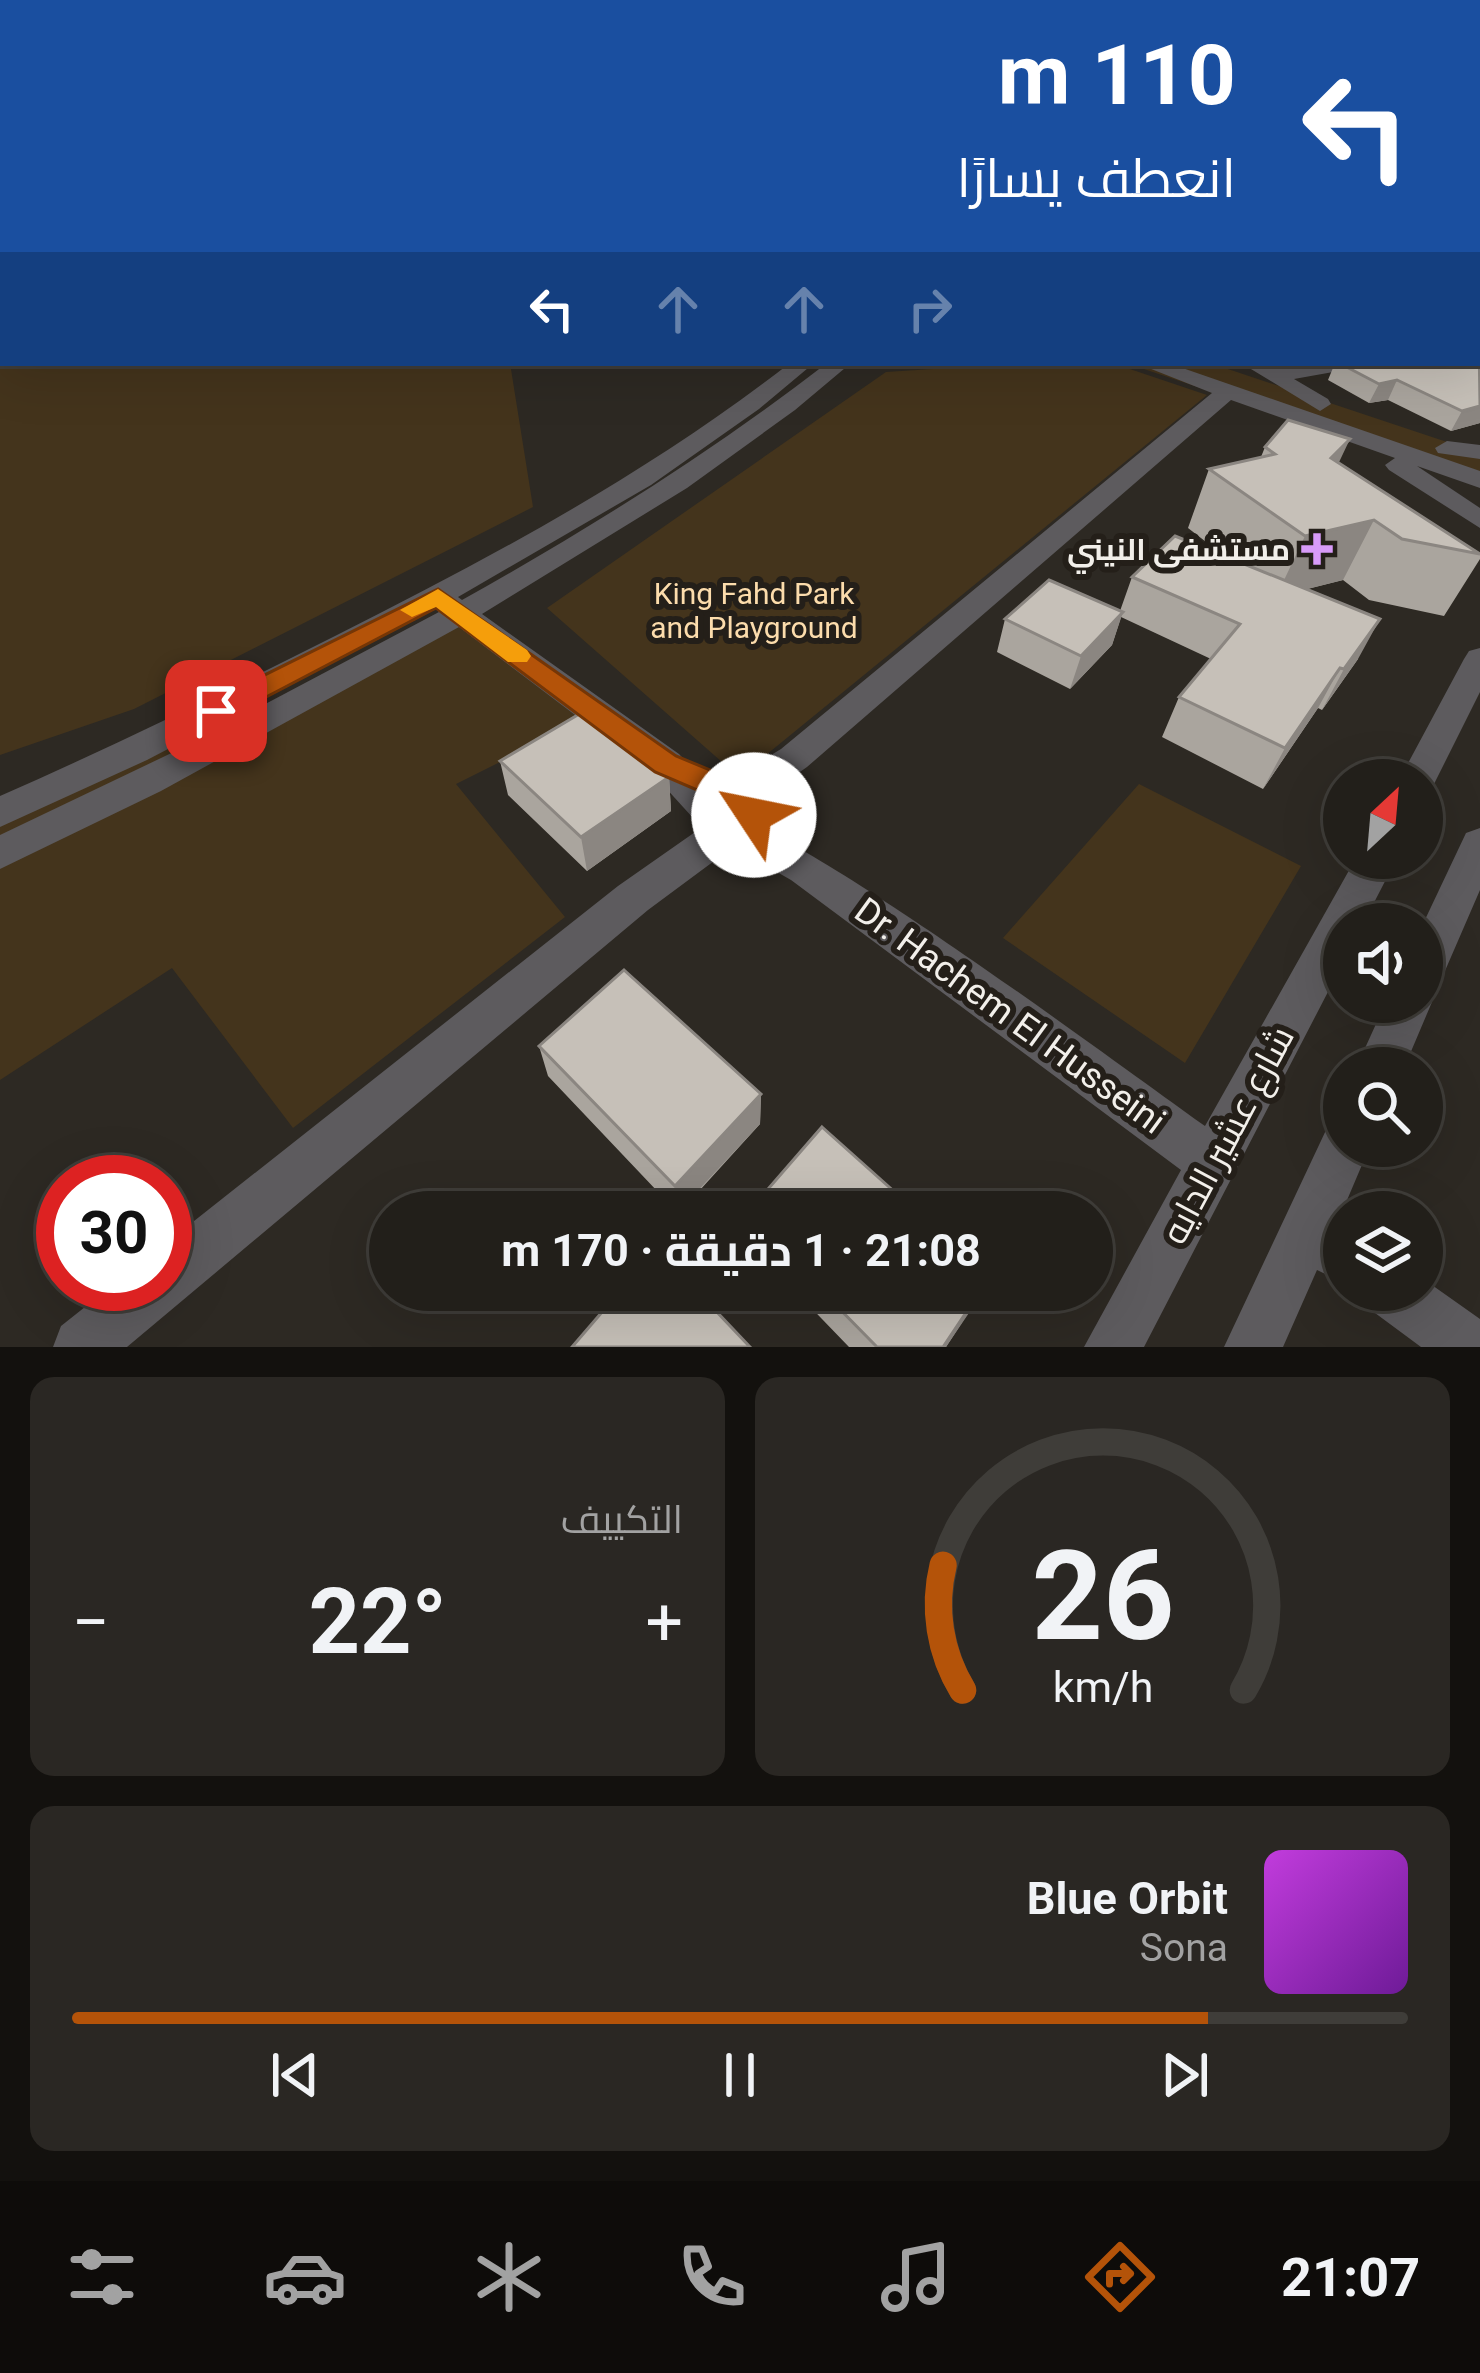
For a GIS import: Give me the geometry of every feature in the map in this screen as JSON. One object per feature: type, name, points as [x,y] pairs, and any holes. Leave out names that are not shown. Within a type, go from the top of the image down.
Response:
[{"type":"street","points":[[0,853],[171,770],[449,605],[717,429],[799,366]]},
{"type":"street","points":[[0,812],[449,605],[678,487],[836,366]]},
{"type":"street","points":[[1159,366],[1320,404],[1480,456]]},
{"type":"street","points":[[1200,366],[1225,382],[1356,437],[1480,480]]},
{"type":"street","points":[[192,1258],[633,898],[1225,382],[1261,368],[1297,366]]},
{"type":"street","points":[[1261,368],[1320,404]]},
{"type":"street","points":[[1356,437],[1480,520]]},
{"type":"street","name":"Dr. Hachem El Husseini","points":[[449,605],[1214,1163]]},
{"type":"street","points":[[1430,759],[1476,680]]},
{"type":"street","points":[[1443,927],[1480,844]]},
{"type":"street","name":"شارع عشير الدايه","points":[[1113,1347],[1366,879]]},
{"type":"street","points":[[1253,1347],[1323,1246]]},
{"type":"street","points":[[82,1347],[126,1311]]},
{"type":"street","points":[[1420,1311],[1469,1347]]},
{"type":"green space","points":[[0,366],[510,366],[533,507],[134,709],[0,755]]},
{"type":"green space","name":"King Fahd Park and Playground","points":[[979,366],[1121,366],[1207,395],[739,777],[547,608],[886,372]]},
{"type":"green space","points":[[1135,366],[1219,366],[1480,453],[1480,482]]},
{"type":"green space","points":[[460,611],[588,718],[456,784],[565,917],[293,1128],[172,968],[0,1080],[0,817],[286,695]]},
{"type":"green space","points":[[1139,784],[1301,866],[1185,1063],[1003,938]]},
{"type":"building","points":[[1345,366],[1479,366],[1480,406],[1462,411],[1397,380],[1379,384]]},
{"type":"building","points":[[1288,420],[1350,439],[1331,458],[1480,554],[1402,539],[1374,520],[1305,536],[1209,469],[1275,454],[1265,447]]},
{"type":"building","points":[[1175,536],[1380,619],[1285,748],[1179,697],[1240,624],[1132,577]]},
{"type":"building","points":[[1049,580],[1123,612],[1081,656],[1005,619]]},
{"type":"building","points":[[586,710],[669,777],[581,837],[500,761]]},
{"type":"building","points":[[624,970],[761,1094],[675,1186],[539,1046]]},
{"type":"building","points":[[822,1127],[894,1191],[766,1191]]},
{"type":"building","points":[[603,1311],[716,1311],[750,1347],[572,1347]]},
{"type":"building","points":[[842,1311],[967,1311],[943,1347],[877,1347]]},
{"type":"slow traffic","points":[[412,610],[438,597],[518,656]]},
{"type":"place","name":"مستشفى النيني","points":[[1317,549]]},
{"type":"route","points":[[216,711],[438,597],[666,764],[743,796],[754,807],[754,815]]}]
